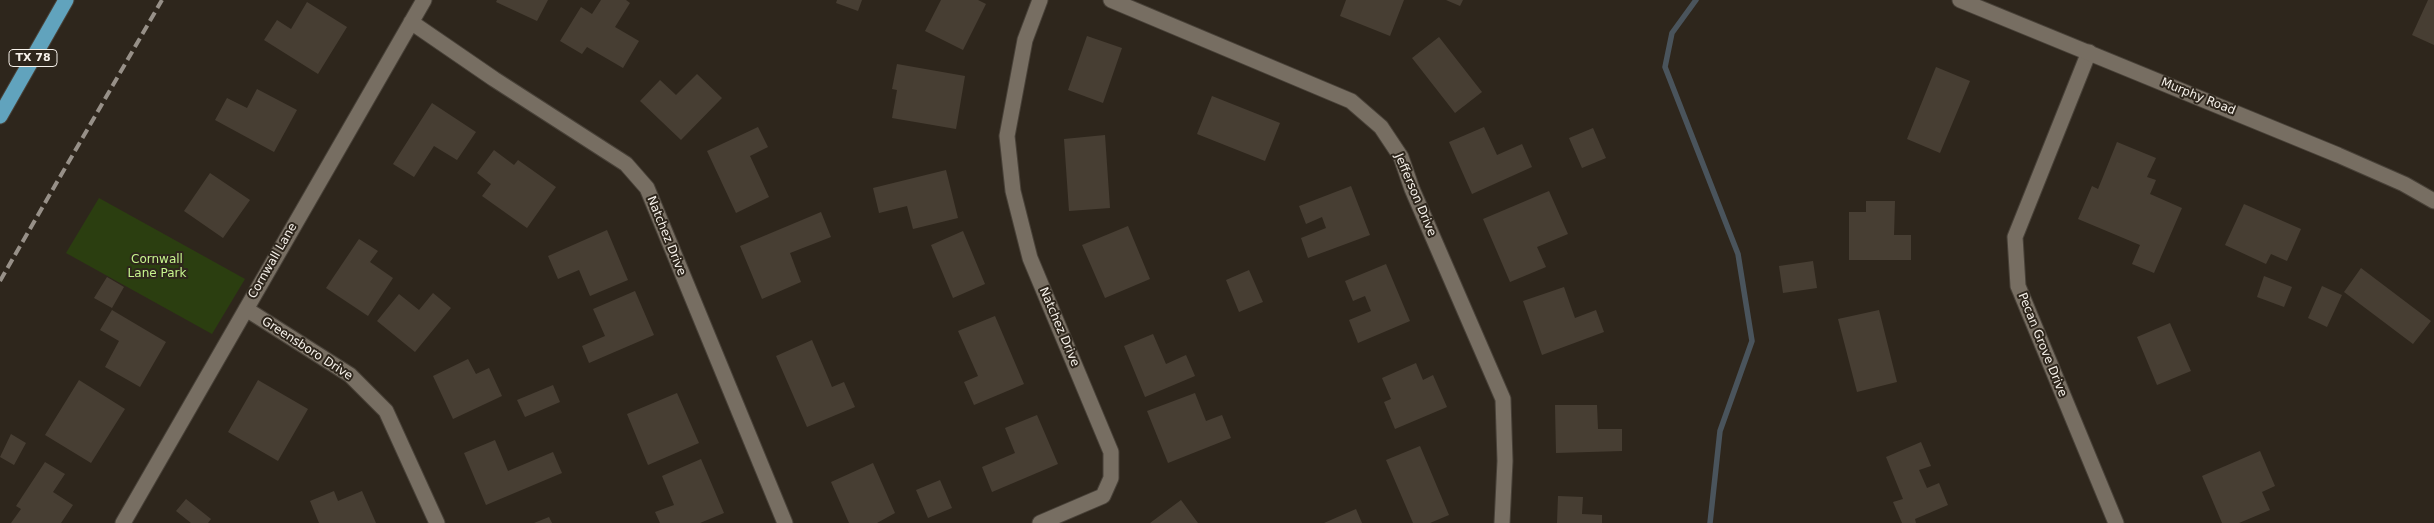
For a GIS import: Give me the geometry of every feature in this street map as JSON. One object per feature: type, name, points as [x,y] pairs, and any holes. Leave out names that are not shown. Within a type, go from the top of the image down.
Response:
[{"type":"main road","name":"TX 78","points":[[0,116],[66,0]]},
{"type":"street","name":"Cornwall Lane","points":[[123,523],[424,0]]},
{"type":"street","name":"Natchez Drive","points":[[1040,0],[1025,40],[1007,136],[1013,192],[1030,258],[1111,452],[1110,478],[1103,496],[1040,523]]},
{"type":"street","name":"Jefferson Drive","points":[[1111,0],[1351,101],[1381,126],[1401,157],[1412,189],[1503,399],[1505,461],[1502,523]]},
{"type":"street","name":"Murphy Road","points":[[1960,0],[2404,184],[2434,201]]},
{"type":"street","name":"Natchez Drive","points":[[411,22],[494,79],[626,164],[647,188],[785,523]]},
{"type":"street","name":"Pecan Grove Drive","points":[[2089,52],[2015,237],[2018,286],[2116,523]]},
{"type":"street","name":"Greensboro Drive","points":[[246,309],[350,376],[386,410],[437,523]]},
{"type":"green space","name":"Cornwall Lane Park","points":[[99,198],[245,279],[212,334],[66,253]]},
{"type":"building","points":[[497,0],[548,0],[537,21],[496,2]]},
{"type":"building","points":[[601,0],[626,0],[630,3],[615,27],[639,41],[623,68],[587,47],[582,54],[560,41],[581,7],[592,14]]},
{"type":"building","points":[[837,0],[862,0],[858,11],[836,3]]},
{"type":"building","points":[[941,0],[978,0],[986,4],[963,50],[925,31]]},
{"type":"building","points":[[1346,0],[1404,0],[1390,36],[1340,16]]},
{"type":"building","points":[[1446,0],[1463,0],[1460,6]]},
{"type":"building","points":[[2428,0],[2434,0],[2434,45],[2412,35]]},
{"type":"building","points":[[307,2],[347,27],[318,74],[264,40],[277,20],[291,29]]},
{"type":"building","points":[[1087,36],[1122,48],[1103,103],[1068,90]]},
{"type":"building","points":[[1439,37],[1482,92],[1455,113],[1412,58]]},
{"type":"building","points":[[897,64],[965,76],[956,129],[892,118],[897,90],[892,89]]},
{"type":"building","points":[[1936,67],[1970,81],[1940,153],[1907,139]]},
{"type":"building","points":[[697,74],[722,98],[681,140],[640,101],[660,80],[676,95]]},
{"type":"building","points":[[257,89],[297,110],[274,152],[215,120],[227,98],[247,108]]},
{"type":"building","points":[[1212,96],[1280,123],[1265,161],[1197,134]]},
{"type":"building","points":[[432,103],[476,132],[457,160],[434,146],[414,177],[393,164]]},
{"type":"building","points":[[758,127],[768,147],[750,156],[769,197],[736,213],[707,151]]},
{"type":"building","points":[[1484,127],[1497,155],[1522,144],[1532,167],[1472,194],[1449,142]]},
{"type":"building","points":[[1593,128],[1606,158],[1582,168],[1569,138]]},
{"type":"building","points":[[1105,135],[1110,208],[1069,211],[1064,139]]},
{"type":"building","points":[[2117,142],[2156,158],[2147,177],[2156,180],[2150,194],[2182,208],[2154,273],[2132,264],[2140,245],[2078,219],[2092,186],[2098,189]]},
{"type":"building","points":[[494,150],[514,165],[518,160],[556,187],[527,228],[482,196],[491,184],[477,173]]},
{"type":"building","points":[[946,170],[958,218],[913,229],[907,206],[879,213],[873,188]]},
{"type":"building","points":[[210,173],[250,200],[223,238],[184,211]]},
{"type":"building","points":[[1351,186],[1370,235],[1308,258],[1301,238],[1326,228],[1322,217],[1306,224],[1299,206]]},
{"type":"building","points":[[1549,191],[1568,234],[1537,247],[1546,267],[1510,282],[1483,219]]},
{"type":"building","points":[[1866,201],[1895,201],[1894,235],[1911,235],[1911,260],[1849,260],[1849,212],[1866,212]]},
{"type":"building","points":[[2244,204],[2301,229],[2287,261],[2271,254],[2266,264],[2225,245]]},
{"type":"building","points":[[821,212],[831,237],[790,253],[801,282],[762,299],[740,246]]},
{"type":"building","points":[[1128,226],[1150,279],[1105,298],[1082,245]]},
{"type":"building","points":[[607,230],[628,280],[590,296],[579,270],[558,279],[548,256]]},
{"type":"building","points":[[963,231],[985,284],[953,298],[931,245]]},
{"type":"building","points":[[359,239],[378,251],[370,262],[393,278],[368,316],[326,288]]},
{"type":"building","points":[[1813,261],[1817,288],[1783,293],[1779,266]]},
{"type":"building","points":[[1386,264],[1410,321],[1358,343],[1349,320],[1371,311],[1365,296],[1353,301],[1345,281]]},
{"type":"building","points":[[2361,268],[2431,321],[2413,344],[2344,292]]},
{"type":"building","points":[[1249,270],[1263,302],[1239,312],[1226,280]]},
{"type":"building","points":[[2264,276],[2292,287],[2284,307],[2257,297]]},
{"type":"building","points":[[107,277],[124,287],[112,308],[94,298]]},
{"type":"building","points":[[2322,286],[2342,295],[2327,327],[2308,318]]},
{"type":"building","points":[[1564,287],[1575,318],[1596,310],[1604,332],[1542,355],[1523,301]]},
{"type":"building","points":[[635,291],[654,335],[589,363],[582,346],[605,336],[593,309]]},
{"type":"building","points":[[433,293],[451,308],[415,352],[377,321],[399,294],[419,310]]},
{"type":"building","points":[[112,310],[166,342],[140,387],[105,367],[119,341],[100,330]]},
{"type":"building","points":[[1879,310],[1897,382],[1857,392],[1838,319]]},
{"type":"building","points":[[995,316],[1024,384],[974,405],[964,382],[978,376],[958,331]]},
{"type":"building","points":[[2170,323],[2191,371],[2157,385],[2137,337]]},
{"type":"building","points":[[1153,334],[1166,364],[1186,355],[1195,376],[1145,397],[1124,346]]},
{"type":"building","points":[[812,340],[832,387],[844,382],[855,407],[807,427],[776,356]]},
{"type":"building","points":[[468,359],[476,374],[489,368],[502,396],[453,419],[433,376]]},
{"type":"building","points":[[1416,363],[1423,380],[1433,375],[1447,407],[1395,429],[1384,402],[1391,399],[1382,378]]},
{"type":"building","points":[[79,380],[125,409],[91,463],[45,435]]},
{"type":"building","points":[[258,380],[308,409],[278,461],[228,432]]},
{"type":"building","points":[[553,385],[560,402],[525,417],[517,400]]},
{"type":"building","points":[[677,393],[699,443],[648,465],[627,414]]},
{"type":"building","points":[[1195,393],[1206,421],[1222,415],[1231,438],[1168,463],[1147,411]]},
{"type":"building","points":[[1555,405],[1597,405],[1598,429],[1622,429],[1622,451],[1556,453]]},
{"type":"building","points":[[1037,415],[1058,464],[992,492],[982,467],[1015,453],[1005,428]]},
{"type":"building","points":[[11,434],[26,443],[14,465],[0,457]]},
{"type":"building","points":[[495,440],[508,471],[553,452],[562,473],[486,505],[464,453]]},
{"type":"building","points":[[1921,442],[1931,466],[1919,470],[1927,488],[1939,483],[1948,505],[1915,519],[1916,523],[1902,523],[1893,502],[1903,499],[1886,457]]},
{"type":"building","points":[[1420,446],[1449,515],[1430,523],[1413,523],[1386,460]]},
{"type":"building","points":[[2260,451],[2275,486],[2262,492],[2270,510],[2239,523],[2222,523],[2202,476]]},
{"type":"building","points":[[701,459],[724,513],[700,523],[660,523],[655,512],[674,505],[662,476]]},
{"type":"building","points":[[45,462],[65,474],[53,492],[73,505],[61,523],[11,523],[21,509],[16,506]]},
{"type":"building","points":[[873,463],[895,513],[877,523],[849,523],[831,482]]},
{"type":"building","points":[[940,480],[952,508],[928,518],[916,490]]},
{"type":"building","points":[[334,491],[338,501],[362,491],[376,523],[319,523],[310,501]]},
{"type":"building","points":[[1558,496],[1583,497],[1582,514],[1602,515],[1602,523],[1557,523]]},
{"type":"building","points":[[186,499],[211,519],[208,523],[191,523],[176,511]]},
{"type":"building","points":[[1181,500],[1198,523],[1150,523]]},
{"type":"building","points":[[1356,509],[1362,523],[1324,523]]},
{"type":"building","points":[[549,517],[552,523],[534,523]]},
{"type":"waterway","points":[[1696,0],[1672,33],[1665,67],[1738,254],[1752,341],[1720,431],[1710,523]]},
{"type":"railway","points":[[0,281],[162,0]]}]
